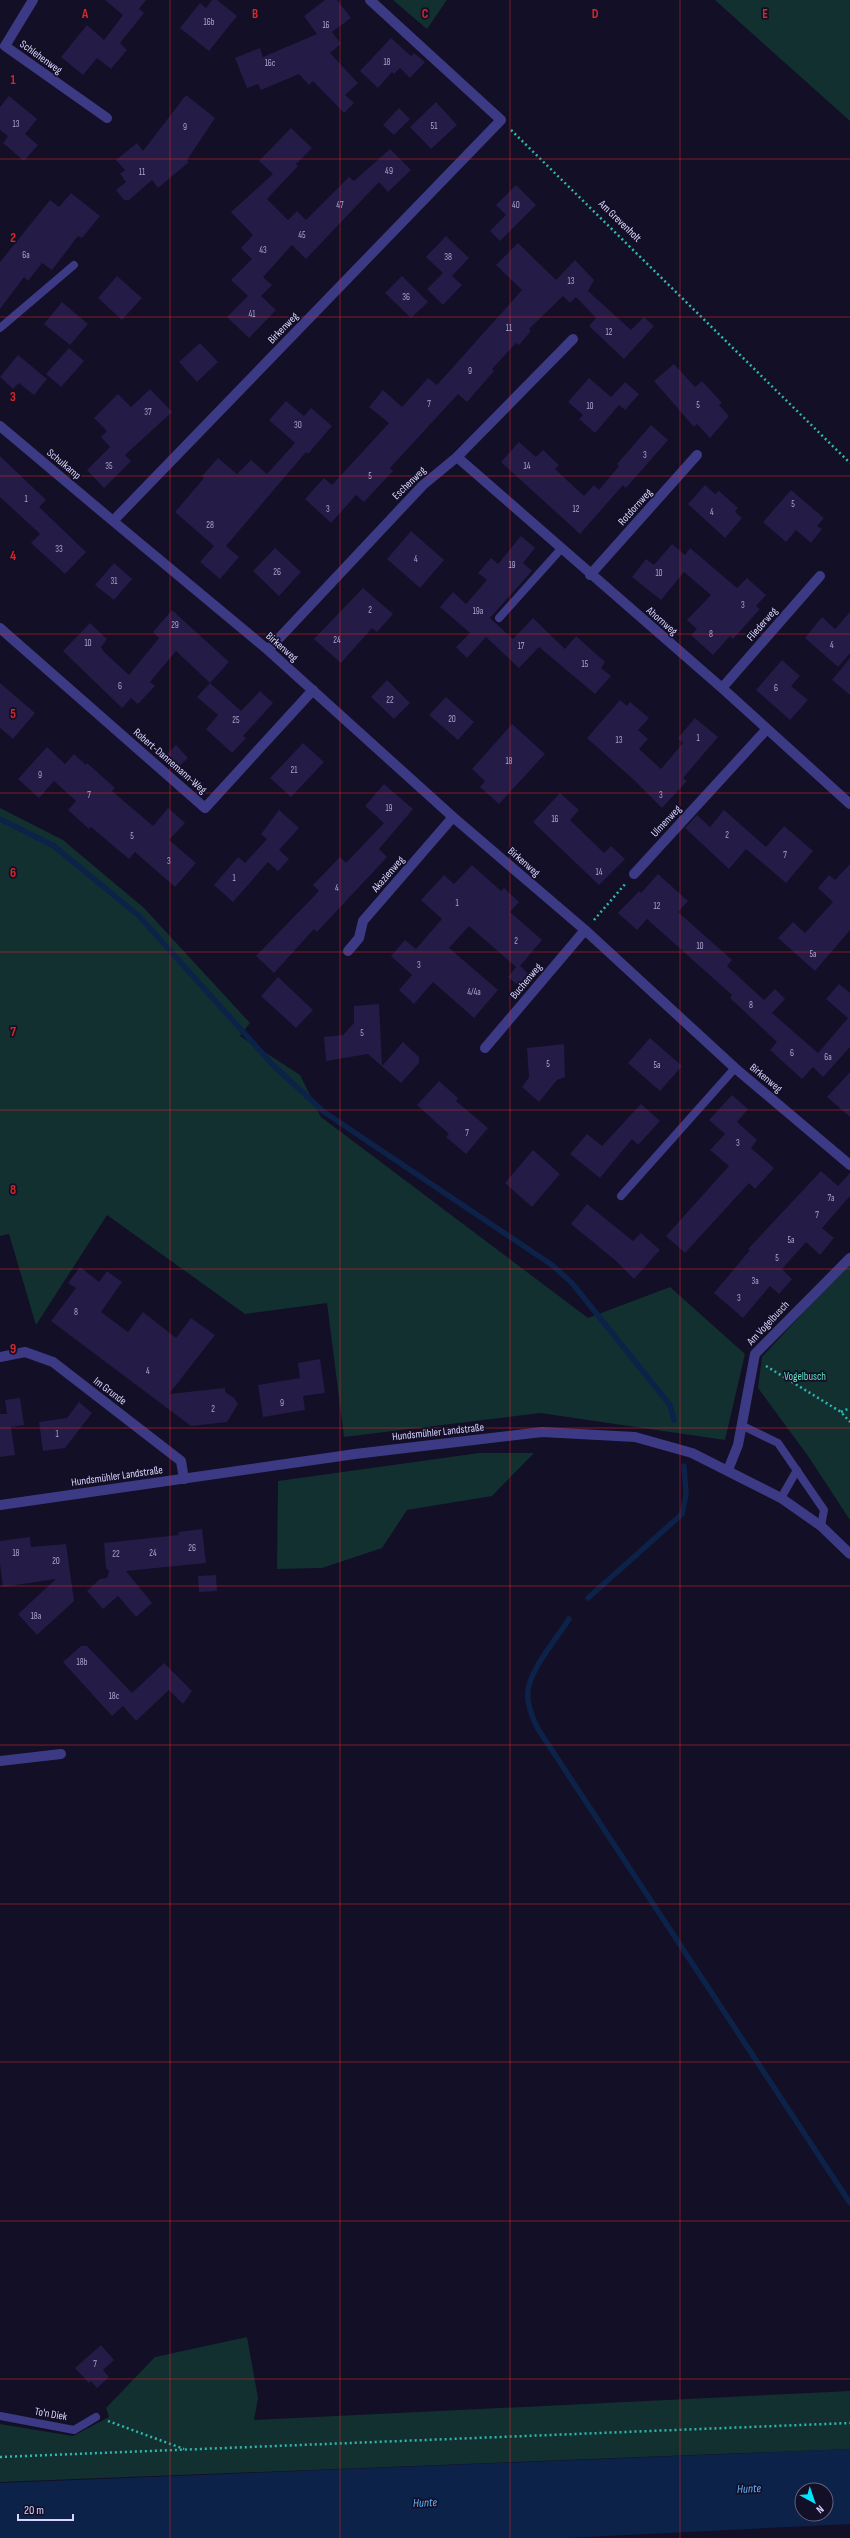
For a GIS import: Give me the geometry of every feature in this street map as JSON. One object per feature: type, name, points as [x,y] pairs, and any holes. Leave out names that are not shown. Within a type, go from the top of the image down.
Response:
[{"type":"street","name":"Schlehenweg","points":[[34,0],[5,46],[107,118]]},
{"type":"street","points":[[370,0],[501,120]]},
{"type":"street","name":"Birkenweg","points":[[501,120],[113,521],[268,650],[453,817],[585,930],[735,1068],[850,1165]]},
{"type":"street","name":"Eschenweg","points":[[268,650],[423,485],[457,457],[573,339]]},
{"type":"street","name":"Schulkamp","points":[[0,426],[113,521]]},
{"type":"street","name":"Rotdornweg","points":[[590,575],[697,455]]},
{"type":"street","name":"Ahornweg","points":[[457,457],[590,575],[722,688],[766,730],[850,804]]},
{"type":"street","name":"Fliederweg","points":[[722,688],[820,576]]},
{"type":"street","name":"Robert-Dannemann-Weg","points":[[0,628],[205,808],[313,690]]},
{"type":"street","name":"Ulmenweg","points":[[634,874],[766,730]]},
{"type":"street","name":"Akazienweg","points":[[348,951],[359,938],[363,921],[453,817]]},
{"type":"street","name":"Buchenweg","points":[[484,1048],[585,930]]},
{"type":"street","name":"Am Vogelbusch","points":[[728,1470],[738,1446],[753,1358],[782,1324],[850,1258]]},
{"type":"street","name":"Im Grunde","points":[[0,1357],[25,1352],[53,1362],[181,1461],[184,1479]]},
{"type":"street","name":"Hundsmühler Landstraße","points":[[0,1505],[355,1454],[542,1432],[635,1437],[692,1453],[781,1498],[821,1526],[850,1554]]},
{"type":"street","points":[[0,1761],[61,1754]]},
{"type":"lane","points":[[0,328],[74,265]]},
{"type":"lane","points":[[500,618],[561,549]]},
{"type":"lane","points":[[621,1196],[735,1068]]},
{"type":"lane","points":[[742,1426],[778,1443],[824,1510],[821,1526]]},
{"type":"lane","points":[[781,1498],[797,1470]]},
{"type":"lane","name":"To'n Diek","points":[[0,2416],[74,2430],[96,2417]]},
{"type":"path","name":"Am Grevenholt","points":[[501,120],[850,463]]},
{"type":"path","points":[[585,930],[634,874]]},
{"type":"path","points":[[753,1358],[841,1412],[850,1422]]},
{"type":"path","points":[[841,1412],[850,1408]]},
{"type":"path","points":[[96,2417],[186,2449]]},
{"type":"path","points":[[0,2457],[850,2423]]},
{"type":"green space","points":[[393,0],[447,0],[427,29]]},
{"type":"green space","points":[[715,0],[850,0],[850,121]]},
{"type":"green space","points":[[0,808],[63,840],[144,908],[250,1023],[240,1036],[300,1075],[321,1117],[588,1318],[670,1287],[745,1354],[725,1440],[540,1413],[344,1437],[327,1303],[245,1314],[107,1215],[36,1325],[9,1234],[0,1236]]},
{"type":"green space","name":"Vogelbusch","points":[[850,1262],[850,1520],[808,1456],[758,1388],[762,1357]]},
{"type":"green space","points":[[479,1453],[534,1453],[492,1496],[407,1510],[382,1548],[322,1568],[277,1569],[278,1481]]},
{"type":"green space","points":[[247,2337],[258,2398],[254,2420],[850,2391],[850,2449],[0,2482],[0,2424],[73,2436],[109,2417],[106,2408],[155,2357]]},
{"type":"water","name":"Hunte","points":[[850,2449],[850,2524],[567,2538],[0,2538],[0,2483]]},
{"type":"building","points":[[105,0],[146,0],[139,9],[144,13],[120,43],[127,50],[111,69],[97,58],[83,75],[61,57],[87,25],[104,40],[123,15]]},
{"type":"building","points":[[212,0],[217,0],[237,16],[209,51],[180,28],[200,3],[206,8]]},
{"type":"building","points":[[325,0],[337,0],[351,18],[332,32],[341,44],[330,53],[358,83],[345,95],[354,103],[344,113],[313,81],[309,85],[299,74],[261,90],[258,84],[247,88],[235,58],[260,48],[263,57],[317,34],[304,16]]},
{"type":"building","points":[[391,38],[411,56],[414,53],[425,62],[410,78],[400,68],[394,74],[392,72],[378,88],[360,71]]},
{"type":"building","points":[[186,95],[215,118],[187,160],[189,162],[158,188],[152,180],[129,200],[124,200],[116,190],[126,182],[120,174],[125,170],[116,160],[137,143],[143,151]]},
{"type":"building","points":[[9,96],[37,119],[25,134],[38,145],[24,161],[3,143],[8,136],[0,130],[0,107]]},
{"type":"building","points":[[436,102],[457,125],[431,149],[410,127]]},
{"type":"building","points":[[399,108],[410,119],[394,135],[383,125]]},
{"type":"building","points":[[291,128],[312,148],[296,164],[298,166],[267,199],[288,220],[297,211],[306,220],[349,177],[354,181],[390,149],[411,170],[388,192],[379,182],[306,259],[292,245],[263,277],[272,285],[261,296],[276,310],[249,338],[227,317],[248,296],[231,280],[252,259],[241,248],[253,235],[231,212],[273,174],[259,161]]},
{"type":"building","points":[[516,185],[536,205],[500,241],[490,231],[506,215],[496,205]]},
{"type":"building","points":[[71,193],[100,216],[82,238],[78,236],[52,270],[42,263],[28,281],[24,277],[0,309],[0,262],[50,200],[59,207]]},
{"type":"building","points":[[446,236],[469,258],[452,276],[462,285],[443,305],[427,289],[443,273],[426,257]]},
{"type":"building","points":[[518,243],[556,280],[575,260],[594,280],[588,291],[631,330],[644,317],[654,326],[624,359],[589,326],[596,318],[576,297],[570,303],[563,296],[529,329],[531,331],[519,345],[516,343],[492,369],[494,371],[467,402],[458,394],[390,468],[393,471],[364,502],[356,495],[331,523],[305,499],[324,478],[332,485],[389,423],[369,407],[383,390],[402,407],[428,378],[437,385],[522,290],[496,265]]},
{"type":"building","points":[[117,276],[142,298],[122,320],[98,298]]},
{"type":"building","points":[[402,276],[428,302],[411,318],[385,293]]},
{"type":"building","points":[[62,302],[88,324],[70,345],[44,324]]},
{"type":"building","points":[[200,343],[218,362],[197,382],[179,362]]},
{"type":"building","points":[[69,348],[84,361],[61,387],[46,374]]},
{"type":"building","points":[[18,355],[47,379],[34,395],[19,383],[13,389],[0,377]]},
{"type":"building","points":[[674,364],[695,387],[702,381],[722,403],[719,405],[729,416],[710,438],[697,424],[694,427],[654,381]]},
{"type":"building","points":[[589,378],[611,397],[625,382],[639,394],[625,410],[619,405],[595,433],[579,419],[583,415],[568,402]]},
{"type":"building","points":[[150,389],[172,412],[125,455],[131,461],[104,488],[87,470],[110,447],[101,437],[107,431],[94,418],[118,394],[131,407]]},
{"type":"building","points":[[286,401],[304,416],[311,408],[332,426],[308,454],[306,452],[226,546],[239,557],[220,579],[200,562],[214,546],[175,512],[204,478],[202,476],[218,458],[237,474],[251,460],[267,474],[295,443],[269,420]]},
{"type":"building","points":[[651,425],[668,440],[626,488],[623,485],[580,534],[501,462],[519,442],[536,457],[543,450],[559,465],[555,469],[584,496],[594,485],[599,490],[619,466],[617,464]]},
{"type":"building","points":[[0,456],[46,500],[39,507],[86,552],[65,574],[31,543],[40,534],[0,497]]},
{"type":"building","points":[[705,485],[715,494],[719,491],[738,508],[735,512],[742,518],[725,538],[688,504]]},
{"type":"building","points":[[791,490],[824,518],[817,526],[822,529],[811,543],[796,530],[786,542],[763,522]]},
{"type":"building","points":[[411,531],[444,560],[420,588],[387,559]]},
{"type":"building","points":[[521,536],[535,548],[523,563],[532,571],[490,618],[513,639],[533,618],[565,649],[576,636],[605,662],[601,668],[611,676],[595,694],[539,647],[519,668],[486,637],[467,658],[456,647],[470,633],[440,607],[453,592],[466,604],[487,580],[478,573],[491,558],[498,564]]},
{"type":"building","points":[[672,544],[685,555],[690,548],[737,588],[747,578],[766,595],[756,606],[760,609],[733,639],[730,636],[713,655],[691,635],[697,629],[687,620],[711,595],[684,572],[661,600],[632,577],[646,559],[654,565]]},
{"type":"building","points":[[275,548],[301,572],[279,596],[253,571]]},
{"type":"building","points":[[114,563],[132,579],[114,600],[95,585]]},
{"type":"building","points":[[363,588],[393,614],[377,632],[372,628],[341,663],[314,639]]},
{"type":"building","points":[[172,610],[229,662],[210,683],[176,651],[150,682],[155,686],[138,704],[131,698],[122,708],[63,651],[90,623],[107,639],[101,647],[104,652],[129,675],[159,638],[153,632]]},
{"type":"building","points":[[850,612],[850,653],[838,667],[805,638],[822,617],[835,629]]},
{"type":"building","points":[[850,658],[850,695],[832,680]]},
{"type":"building","points":[[782,660],[800,676],[791,686],[808,700],[790,720],[756,690]]},
{"type":"building","points":[[387,680],[410,703],[394,719],[371,697]]},
{"type":"building","points":[[0,683],[35,713],[13,739],[0,728]]},
{"type":"building","points":[[210,683],[241,711],[260,691],[273,703],[243,736],[246,738],[232,753],[206,729],[218,715],[197,697]]},
{"type":"building","points":[[446,697],[474,722],[458,740],[429,715]]},
{"type":"building","points":[[620,700],[627,706],[630,702],[649,718],[638,730],[648,739],[639,749],[661,769],[683,743],[678,738],[695,718],[718,737],[683,778],[687,781],[662,808],[635,781],[587,738]]},
{"type":"building","points":[[512,724],[545,754],[499,804],[480,787],[485,781],[472,769]]},
{"type":"building","points":[[303,743],[324,762],[291,797],[270,778]]},
{"type":"building","points":[[176,745],[188,758],[176,769],[164,757]]},
{"type":"building","points":[[47,747],[65,764],[74,754],[86,765],[87,763],[115,788],[112,791],[153,826],[168,808],[185,823],[169,840],[196,863],[175,887],[135,852],[129,859],[91,827],[89,829],[68,810],[76,801],[54,781],[39,798],[18,779]]},
{"type":"building","points":[[384,784],[413,809],[379,849],[387,857],[317,932],[314,929],[274,973],[256,956],[319,891],[313,885],[340,857],[346,863],[384,823],[365,806]]},
{"type":"building","points":[[560,793],[579,810],[570,820],[604,853],[611,846],[625,859],[599,885],[533,822]]},
{"type":"building","points":[[279,810],[299,828],[279,850],[289,859],[278,871],[268,862],[233,902],[214,885],[238,857],[245,863],[267,839],[261,834]]},
{"type":"building","points":[[724,810],[766,847],[784,826],[813,851],[786,883],[746,849],[729,869],[685,828],[697,815],[710,827]]},
{"type":"building","points":[[850,864],[850,930],[815,971],[778,938],[793,922],[805,933],[833,902],[818,888],[829,875],[835,880]]},
{"type":"building","points":[[472,865],[501,891],[504,888],[519,902],[510,912],[542,940],[520,966],[530,975],[520,987],[508,977],[516,967],[469,926],[449,948],[498,990],[474,1018],[433,982],[414,1004],[399,990],[412,975],[391,956],[405,940],[416,949],[442,919],[421,900],[444,875],[454,884]]},
{"type":"building","points":[[658,874],[688,901],[678,912],[732,960],[727,966],[764,1000],[775,989],[785,999],[772,1013],[818,1053],[848,1018],[826,999],[839,984],[850,993],[850,1047],[823,1077],[813,1067],[802,1079],[770,1050],[777,1042],[730,998],[732,995],[647,919],[637,930],[618,913],[639,891],[641,893]]},
{"type":"building","points":[[278,977],[313,1010],[296,1028],[261,996]]},
{"type":"building","points":[[379,1004],[382,1066],[403,1042],[419,1057],[419,1063],[401,1083],[368,1054],[326,1061],[324,1037],[343,1035],[354,1023],[354,1006]]},
{"type":"building","points":[[650,1038],[682,1066],[660,1091],[628,1063]]},
{"type":"building","points":[[564,1044],[565,1077],[557,1080],[539,1102],[522,1087],[529,1077],[527,1048]]},
{"type":"building","points":[[850,1072],[850,1117],[827,1097]]},
{"type":"building","points":[[439,1081],[458,1098],[456,1101],[488,1128],[466,1154],[446,1137],[449,1134],[417,1105]]},
{"type":"building","points":[[732,1095],[748,1109],[737,1122],[757,1140],[751,1148],[774,1168],[755,1189],[749,1183],[685,1253],[666,1236],[729,1166],[710,1150],[725,1134],[709,1120]]},
{"type":"building","points":[[641,1104],[660,1121],[638,1145],[632,1139],[600,1178],[570,1154],[587,1134],[602,1146]]},
{"type":"building","points":[[533,1150],[560,1174],[532,1207],[505,1183]]},
{"type":"building","points":[[821,1171],[838,1186],[850,1173],[850,1196],[822,1228],[834,1238],[820,1255],[806,1242],[782,1269],[792,1279],[779,1294],[770,1286],[743,1318],[714,1293],[750,1250],[748,1249]]},
{"type":"building","points":[[587,1204],[633,1241],[641,1233],[660,1250],[634,1279],[616,1261],[571,1224]]},
{"type":"building","points":[[80,1267],[99,1282],[107,1271],[122,1282],[101,1312],[128,1332],[143,1312],[176,1338],[191,1318],[215,1335],[169,1394],[225,1388],[225,1392],[234,1398],[238,1404],[227,1422],[191,1426],[51,1321],[76,1288],[68,1283]]},
{"type":"building","points":[[320,1359],[325,1393],[303,1396],[305,1410],[263,1417],[258,1385],[300,1378],[298,1363]]},
{"type":"building","points":[[20,1398],[24,1425],[11,1427],[15,1455],[0,1457],[0,1414],[7,1414],[5,1400]]},
{"type":"building","points":[[79,1402],[92,1413],[65,1448],[43,1451],[39,1422],[67,1418]]},
{"type":"building","points":[[202,1529],[206,1563],[126,1571],[152,1603],[136,1617],[118,1596],[103,1609],[87,1591],[100,1579],[107,1578],[109,1571],[106,1568],[104,1543],[179,1535],[178,1532]]},
{"type":"building","points":[[30,1537],[31,1547],[66,1544],[74,1601],[37,1635],[18,1614],[56,1579],[3,1587],[0,1564],[0,1541]]},
{"type":"building","points":[[216,1575],[217,1591],[199,1592],[198,1576]]},
{"type":"building","points":[[81,1646],[87,1646],[132,1693],[164,1663],[192,1691],[183,1704],[169,1690],[136,1721],[123,1706],[112,1716],[63,1662]]},
{"type":"building","points":[[101,2345],[114,2360],[103,2370],[109,2377],[97,2388],[91,2381],[89,2383],[75,2368]]},
{"type":"waterway","points":[[0,819],[54,846],[138,915],[272,1064],[324,1112],[552,1265],[572,1283],[670,1405],[674,1420]]},
{"type":"waterway","points":[[588,1598],[682,1514],[686,1495],[684,1466]]},
{"type":"waterway","points":[[569,1619],[545,1653],[530,1681],[528,1700],[530,1710],[538,1729],[850,2203]]}]
